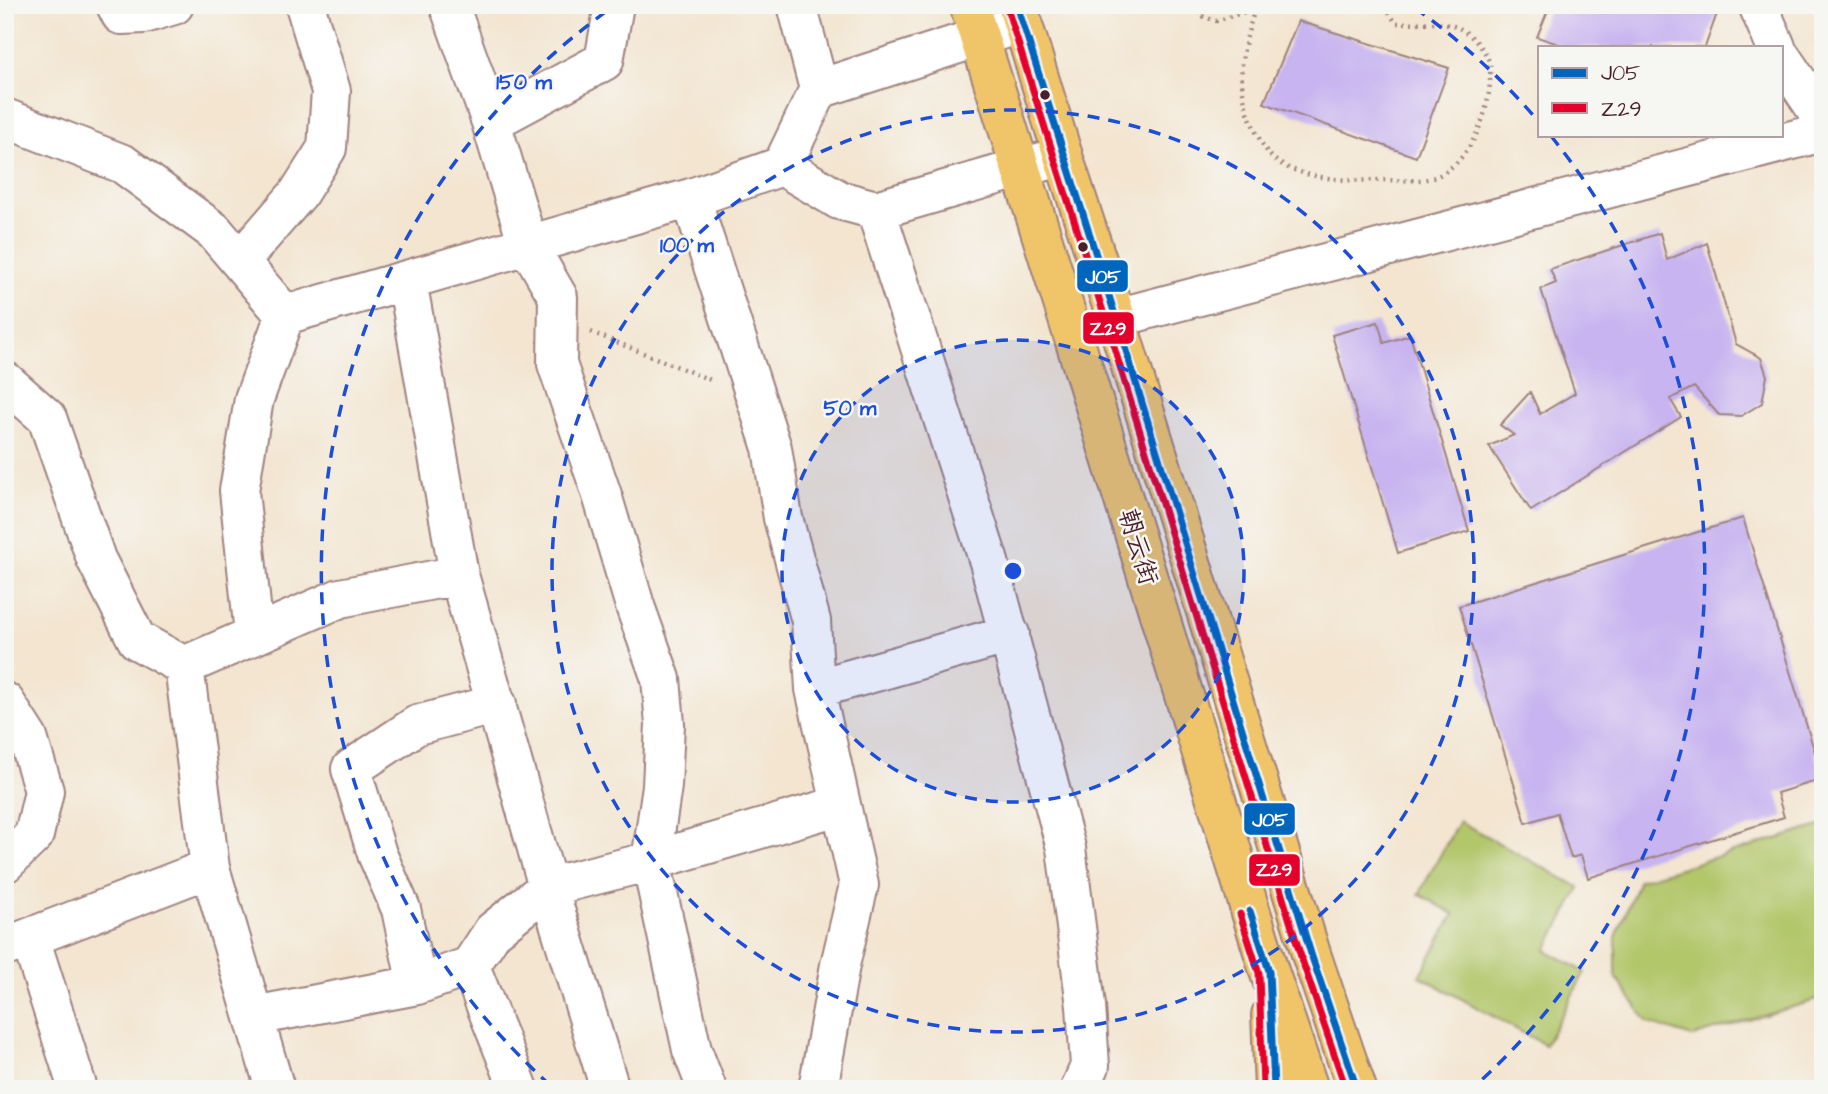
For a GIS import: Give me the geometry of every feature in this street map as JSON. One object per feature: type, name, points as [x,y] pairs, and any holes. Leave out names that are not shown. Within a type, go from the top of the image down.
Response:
[{"type":"main road","name":"朝云街","points":[[1020,14],[1312,957],[1357,1080]]},
{"type":"main road","name":"朝云街","points":[[974,21],[1269,971],[1309,1089]]},
{"type":"main road","points":[[1269,971],[1274,1089]]},
{"type":"street","points":[[116,5],[121,15],[144,14],[174,5]]},
{"type":"street","points":[[240,261],[298,194],[327,148],[331,92],[305,5]]},
{"type":"street","points":[[449,5],[491,122],[528,246],[558,297],[557,364],[603,495],[635,606],[661,679],[665,724],[662,786],[651,861],[692,1050],[707,1089]]},
{"type":"street","points":[[491,122],[604,61],[614,5]]},
{"type":"street","points":[[285,315],[691,198],[782,166],[818,89],[797,5]]},
{"type":"street","points":[[1758,5],[1776,46]]},
{"type":"street","points":[[818,89],[974,21],[1020,14]]},
{"type":"street","points":[[1783,60],[1823,120]]},
{"type":"street","points":[[5,118],[123,164],[214,231],[285,315]]},
{"type":"street","points":[[1116,318],[1823,132]]},
{"type":"street","points":[[782,166],[839,200],[876,210],[1063,156]]},
{"type":"street","points":[[691,198],[772,448],[783,518],[811,621],[815,689],[859,885],[840,965],[818,1089]]},
{"type":"street","points":[[876,210],[989,562],[1066,848],[1086,1006],[1090,1066],[1080,1089]]},
{"type":"street","points":[[407,280],[459,575],[548,887],[610,1089]]},
{"type":"street","points":[[254,634],[239,491],[254,399],[285,315]]},
{"type":"street","points":[[5,382],[47,418],[96,559],[138,640],[184,666]]},
{"type":"street","points":[[184,666],[340,598],[459,575]]},
{"type":"street","points":[[815,689],[1010,634]]},
{"type":"street","points":[[184,666],[210,868],[275,1089]]},
{"type":"street","points":[[5,702],[28,738],[44,791],[34,835],[5,863]]},
{"type":"street","points":[[417,985],[401,909],[377,854],[351,769],[417,725],[497,704]]},
{"type":"street","points":[[254,1016],[417,985],[470,966],[493,931],[548,887],[651,861],[841,805]]},
{"type":"street","points":[[78,1089],[18,942],[210,868]]},
{"type":"street","points":[[470,966],[519,1089]]},
{"type":"path","points":[[1196,5],[1199,15],[1216,21],[1267,5]]},
{"type":"path","points":[[1255,9],[1243,52],[1240,82],[1249,117],[1261,143],[1278,162],[1309,175],[1354,182],[1434,177],[1459,161],[1476,135],[1489,97],[1490,64],[1478,43],[1458,27],[1430,23],[1396,23],[1384,5]]},
{"type":"path","points":[[558,319],[756,398]]},
{"type":"green space","points":[[1459,821],[1580,888],[1546,950],[1585,972],[1545,1045],[1420,976],[1454,914],[1419,894]]},
{"type":"green space","points":[[1823,825],[1823,998],[1692,1037],[1648,1023],[1616,977],[1616,937],[1639,880]]},
{"type":"building","points":[[1550,5],[1720,5],[1705,46],[1565,46],[1537,37]]},
{"type":"building","points":[[1298,21],[1449,68],[1416,157],[1264,103]]},
{"type":"building","points":[[1660,233],[1667,260],[1707,243],[1736,344],[1761,358],[1767,376],[1762,403],[1741,416],[1719,415],[1694,387],[1670,399],[1681,417],[1531,511],[1489,446],[1514,435],[1500,425],[1530,392],[1540,414],[1575,393],[1541,289],[1556,283],[1550,269]]},
{"type":"building","points":[[1378,322],[1384,343],[1410,335],[1469,531],[1398,553],[1332,335]]},
{"type":"building","points":[[1743,518],[1823,779],[1777,793],[1784,817],[1588,878],[1581,855],[1571,858],[1557,813],[1526,823],[1459,606]]},
{"type":"transit line","name":"J05","points":[[1017,5],[1312,957],[1357,1089]]},
{"type":"transit line","name":"Z29","points":[[1007,8],[1302,960],[1346,1089]]},
{"type":"transit line","name":"J05","points":[[1250,911],[1269,971],[1274,1089]]},
{"type":"transit line","name":"Z29","points":[[1240,914],[1259,973],[1263,1089]]}]
